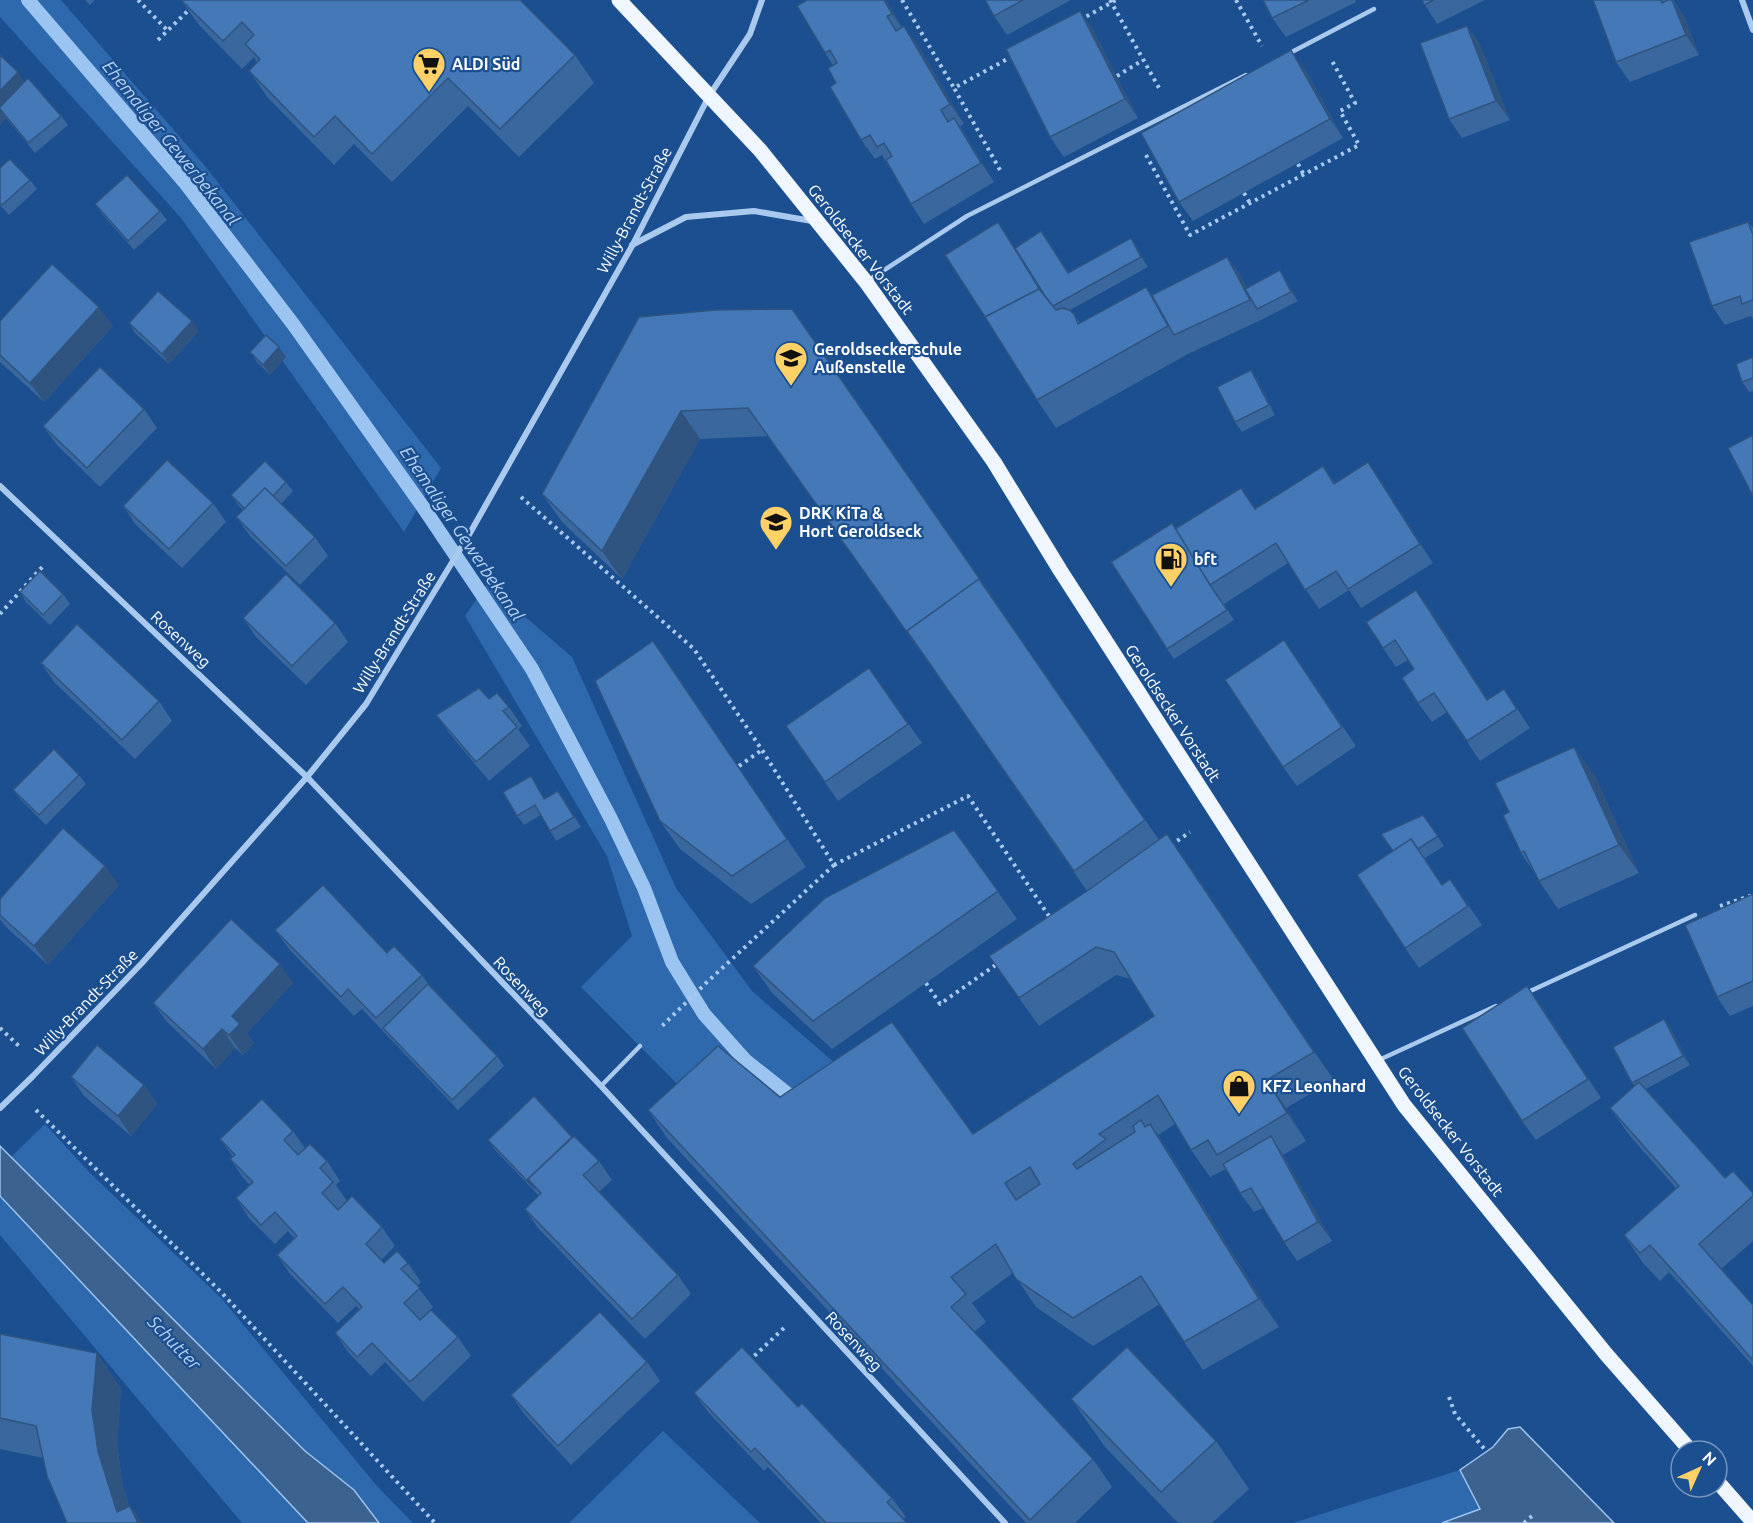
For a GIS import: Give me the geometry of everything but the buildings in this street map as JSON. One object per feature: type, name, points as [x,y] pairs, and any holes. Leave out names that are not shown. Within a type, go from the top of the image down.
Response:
[{"type":"main road","name":"Geroldsecker Vorstadt","points":[[618,0],[760,150],[866,282],[994,462],[1060,570],[1376,1062],[1412,1114],[1606,1354],[1680,1439]]},
{"type":"main road","points":[[1729,1495],[1753,1522]]},
{"type":"street","name":"Willy-Brandt-Straße","points":[[0,1108],[142,963],[307,777],[366,704],[470,532],[632,246],[709,96],[750,34],[762,0]]},
{"type":"street","points":[[1742,0],[1753,30]]},
{"type":"street","points":[[632,246],[686,217],[754,211],[817,222]]},
{"type":"street","name":"Rosenweg","points":[[0,486],[307,777],[601,1086],[1005,1523]]},
{"type":"lane","points":[[1271,62],[1374,9]]},
{"type":"lane","points":[[866,282],[967,216],[1252,72]]},
{"type":"lane","points":[[1525,993],[1695,915]]},
{"type":"lane","points":[[1376,1062],[1504,1003]]},
{"type":"lane","points":[[601,1086],[640,1046]]},
{"type":"path","points":[[138,0],[168,31]]},
{"type":"path","points":[[158,40],[199,0]]},
{"type":"path","points":[[902,0],[1013,194]]},
{"type":"path","points":[[1080,20],[1110,1],[1116,0]]},
{"type":"path","points":[[1236,0],[1271,62]]},
{"type":"path","points":[[1110,1],[1173,113]]},
{"type":"path","points":[[1135,133],[1190,235],[1359,145],[1340,111],[1355,103],[1319,37]]},
{"type":"path","points":[[954,88],[1017,54]]},
{"type":"path","points":[[1117,76],[1143,60]]},
{"type":"path","points":[[1298,164],[1304,175]]},
{"type":"path","points":[[1244,193],[1251,203]]},
{"type":"path","points":[[500,479],[694,649],[762,750],[834,866]]},
{"type":"path","points":[[0,614],[62,546]]},
{"type":"path","points":[[739,766],[762,750]]},
{"type":"path","points":[[678,1011],[834,866],[968,796],[1054,924]]},
{"type":"path","points":[[1695,915],[1753,895]]},
{"type":"path","points":[[926,983],[940,1004],[997,964]]},
{"type":"path","points":[[47,1120],[220,1291],[435,1523]]},
{"type":"path","points":[[746,1364],[805,1308]]},
{"type":"path","points":[[1449,1397],[1455,1414],[1487,1452]]},
{"type":"path","points":[[1524,1523],[1532,1516]]},
{"type":"shaded area","points":[[0,0],[61,0],[205,166],[441,468],[404,532],[181,218],[0,17]]},
{"type":"shaded area","points":[[487,584],[572,657],[676,888],[752,991],[860,1085],[814,1116],[696,1103],[581,987],[632,936],[607,856],[465,616]]},
{"type":"shaded area","points":[[45,1124],[90,1173],[222,1299],[377,1486],[413,1523],[379,1523],[354,1490],[305,1451],[11,1157]]},
{"type":"shaded area","points":[[0,1196],[11,1205],[308,1523],[242,1523],[0,1235]]},
{"type":"shaded area","points":[[663,1431],[760,1523],[569,1523]]},
{"type":"shaded area","points":[[1460,1470],[1480,1509],[1442,1523],[1293,1523]]},
{"type":"water","name":"Schutter","points":[[0,1146],[305,1451],[354,1490],[379,1523],[308,1523],[0,1196]]},
{"type":"water","points":[[1520,1427],[1614,1523],[1442,1523],[1480,1509],[1460,1470],[1493,1447],[1508,1429]]},
{"type":"waterway","name":"Ehemaliger Gewerbekanal","points":[[28,0],[186,184],[293,324],[423,507],[532,669],[611,819],[644,888],[672,962],[704,1014],[745,1060],[799,1103]]},
{"type":"place","name":"ALDI Süd","points":[[429,93]]},
{"type":"place","name":"Geroldseckerschule Außenstelle","points":[[791,387]]},
{"type":"place","name":"DRK KiTa & Hort Geroldseck","points":[[776,551]]},
{"type":"place","name":"bft","points":[[1171,588]]},
{"type":"place","name":"KFZ Leonhard","points":[[1239,1115]]}]
